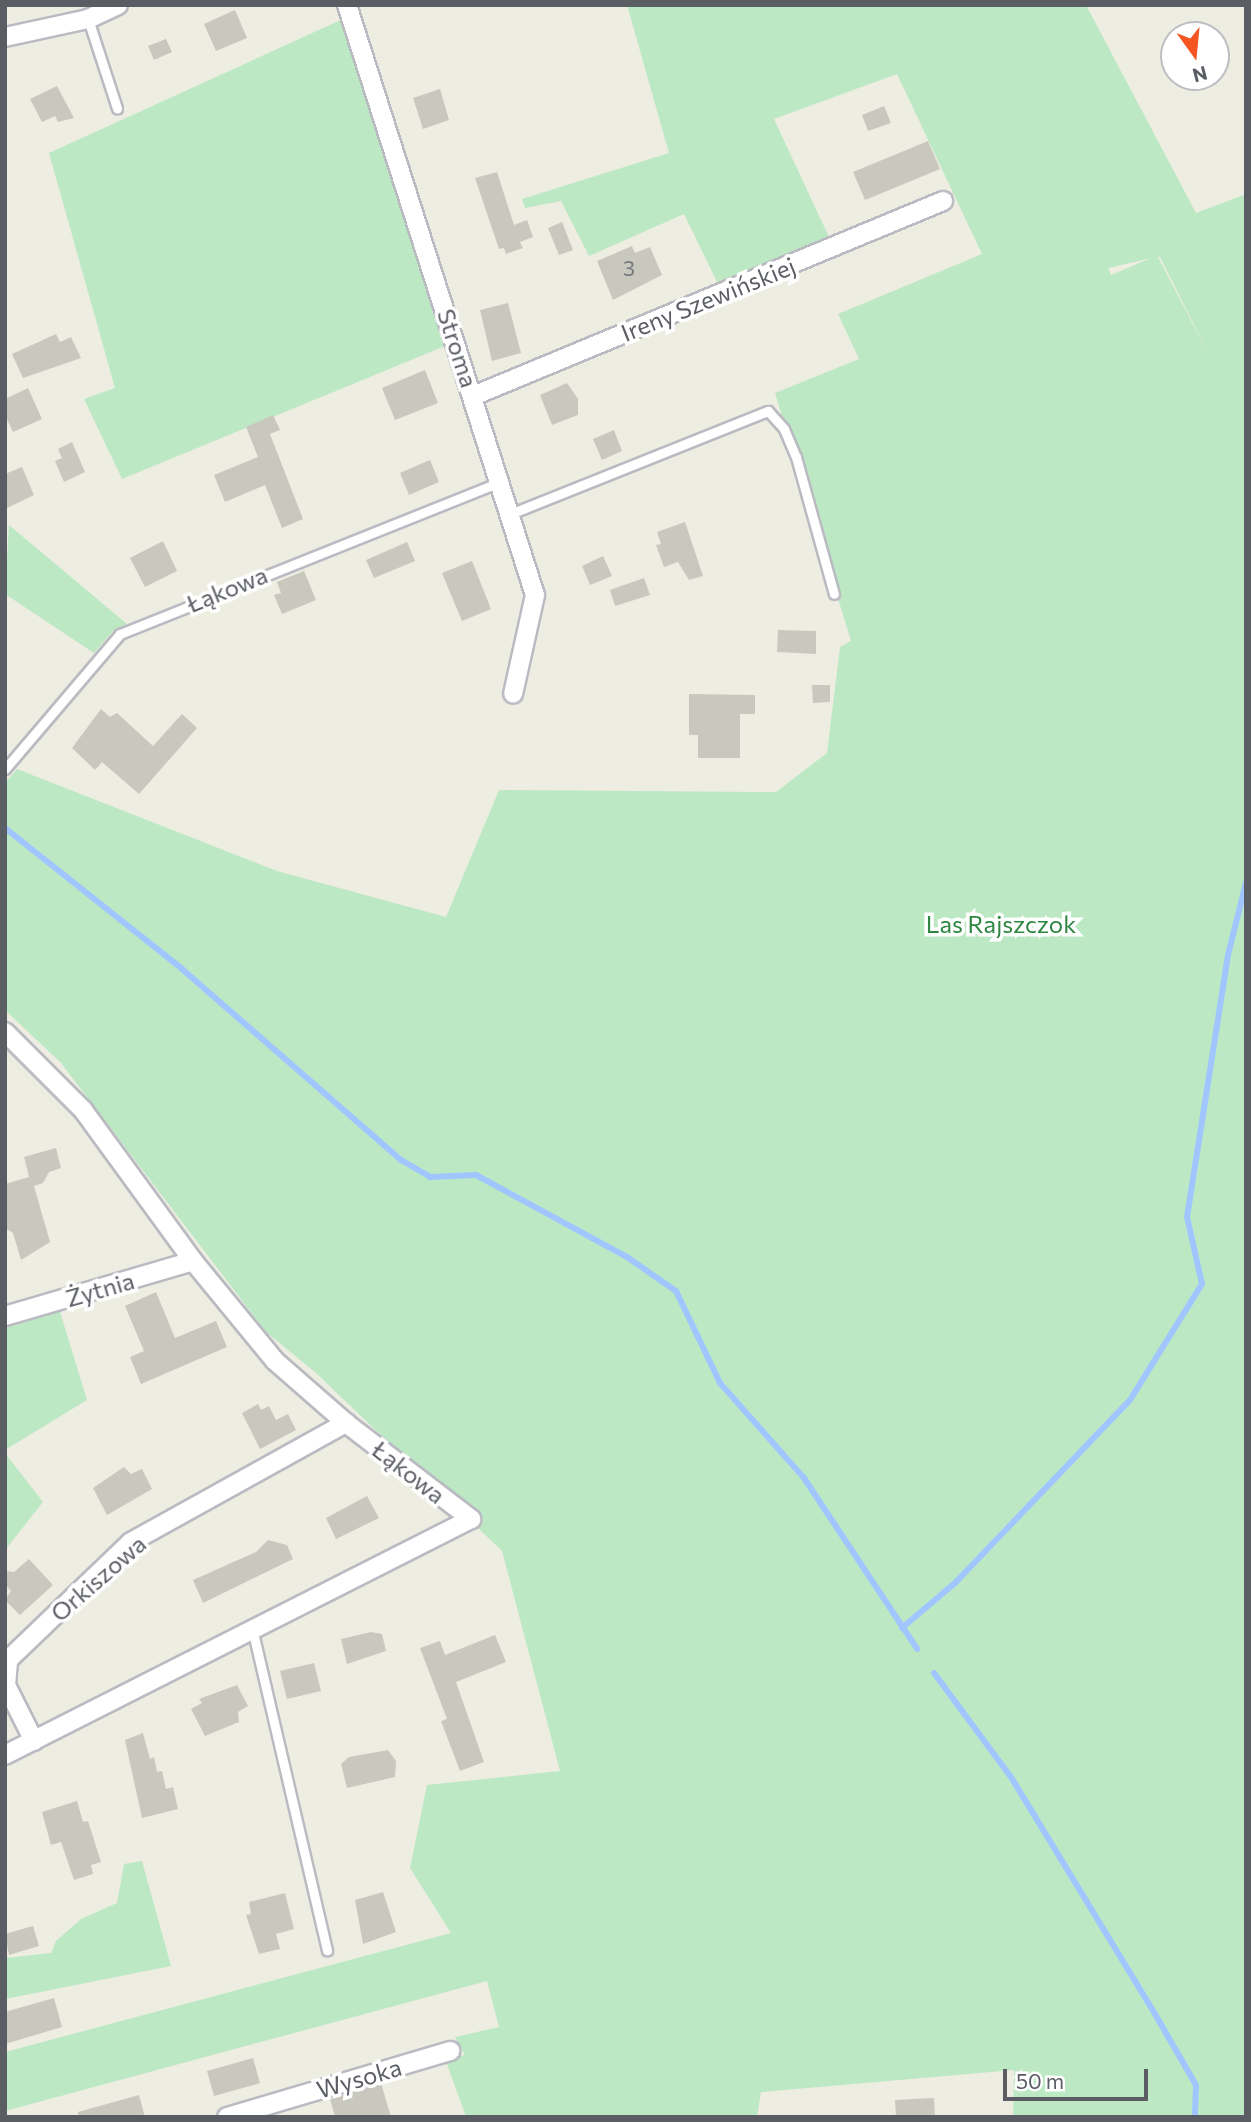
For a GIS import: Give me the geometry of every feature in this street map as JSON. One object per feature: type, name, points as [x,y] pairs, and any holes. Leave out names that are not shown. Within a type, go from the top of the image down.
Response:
[{"type":"street","points":[[5,37],[88,19],[118,5]]},
{"type":"street","name":"Stroma","points":[[347,5],[536,595],[513,694]]},
{"type":"street","name":"Ireny Szewińskiej","points":[[473,396],[943,201]]},
{"type":"street","name":"Łąkowa","points":[[5,1032],[83,1110],[193,1261],[275,1361],[346,1423],[471,1519],[5,1755]]},
{"type":"street","name":"Żytnia","points":[[5,1316],[193,1261]]},
{"type":"street","name":"Orkiszowa","points":[[34,1741],[6,1685],[8,1660],[131,1542],[346,1423]]},
{"type":"street","name":"Wysoka","points":[[227,2117],[450,2051]]},
{"type":"lane","points":[[88,19],[117,108]]},
{"type":"lane","points":[[510,513],[768,411],[784,429],[796,457],[834,594]]},
{"type":"lane","name":"Łąkowa","points":[[5,769],[121,634],[500,482]]},
{"type":"lane","points":[[252,1628],[327,1950]]},
{"type":"green space","name":"Las Rajszczok","points":[[627,5],[1086,5],[1196,213],[1246,194],[1246,2117],[1013,2117],[1014,2070],[761,2092],[757,2117],[466,2117],[445,2059],[465,2055],[455,2037],[499,2027],[487,1981],[5,2111],[5,2052],[451,1933],[410,1868],[427,1785],[560,1771],[502,1551],[316,1373],[266,1332],[61,1063],[5,1010],[5,783],[17,769],[277,871],[446,917],[499,790],[776,792],[827,753],[840,647],[851,641],[775,393],[859,359],[838,314],[982,254],[897,74],[774,119],[829,237],[718,284],[684,214],[589,256],[561,201],[525,208],[522,199],[669,153]],"holes":[[[1158,257],[1160,257],[1212,361]],[[1151,258],[1111,275],[1108,268],[1109,268]]]},
{"type":"green space","points":[[343,19],[445,346],[122,479],[84,399],[115,388],[49,153]]},
{"type":"green space","points":[[9,525],[127,624],[113,631],[94,653],[5,594]]},
{"type":"green space","points":[[57,1302],[87,1400],[5,1450],[5,1320]]},
{"type":"green space","points":[[5,1453],[43,1502],[5,1550]]},
{"type":"green space","points":[[142,1861],[171,1966],[5,1999],[5,1958],[51,1953],[56,1941],[81,1919],[117,1903],[124,1864]]},
{"type":"building","points":[[235,10],[247,38],[216,51],[204,24]]},
{"type":"building","points":[[166,39],[172,52],[154,60],[148,46]]},
{"type":"building","points":[[57,86],[74,118],[58,122],[55,116],[42,122],[30,99]]},
{"type":"building","points":[[440,89],[449,120],[423,129],[413,98]]},
{"type":"building","points":[[884,106],[891,123],[868,131],[862,115]]},
{"type":"building","points":[[928,141],[940,169],[865,200],[853,172]]},
{"type":"building","points":[[497,172],[514,225],[527,220],[533,237],[520,242],[523,248],[506,254],[504,248],[499,249],[475,178]]},
{"type":"building","points":[[562,222],[573,250],[559,255],[548,228]]},
{"type":"building","points":[[632,246],[635,253],[650,247],[662,275],[613,300],[597,261]]},
{"type":"building","points":[[508,303],[521,353],[492,361],[480,310]]},
{"type":"building","points":[[56,334],[60,342],[71,337],[81,358],[23,378],[12,354]]},
{"type":"building","points":[[425,370],[438,403],[395,420],[382,388]]},
{"type":"building","points":[[567,383],[578,399],[578,415],[552,425],[540,395]]},
{"type":"building","points":[[28,388],[42,419],[13,432],[5,415],[5,399]]},
{"type":"building","points":[[273,415],[280,430],[270,434],[303,519],[282,528],[265,485],[225,502],[214,475],[258,457],[246,427]]},
{"type":"building","points":[[614,430],[622,451],[602,460],[593,439]]},
{"type":"building","points":[[72,442],[85,472],[64,482],[55,461],[62,458],[58,449]]},
{"type":"building","points":[[430,460],[439,482],[409,495],[400,473]]},
{"type":"building","points":[[22,467],[34,495],[5,509],[5,474]]},
{"type":"building","points":[[685,522],[703,576],[689,580],[678,562],[664,567],[656,545],[661,544],[657,532]]},
{"type":"building","points":[[163,541],[177,571],[145,587],[130,558]]},
{"type":"building","points":[[407,542],[415,561],[374,578],[366,560]]},
{"type":"building","points":[[603,556],[612,576],[590,585],[582,566]]},
{"type":"building","points":[[472,561],[491,609],[462,621],[442,573]]},
{"type":"building","points":[[304,571],[316,600],[282,614],[274,595],[281,593],[277,582]]},
{"type":"building","points":[[644,578],[650,595],[615,606],[610,590]]},
{"type":"building","points":[[778,630],[816,631],[816,654],[777,652]]},
{"type":"building","points":[[812,685],[830,685],[830,702],[813,703]]},
{"type":"building","points":[[689,694],[755,695],[755,714],[740,714],[740,758],[698,758],[698,735],[689,735]]},
{"type":"building","points":[[101,709],[110,717],[117,713],[153,746],[182,714],[197,728],[139,794],[102,762],[95,770],[72,748]]},
{"type":"building","points":[[56,1148],[61,1168],[49,1172],[43,1183],[34,1186],[50,1242],[21,1260],[13,1233],[5,1228],[5,1184],[29,1177],[24,1157]]},
{"type":"building","points":[[156,1292],[175,1338],[216,1321],[227,1347],[141,1384],[130,1357],[144,1351],[125,1306]]},
{"type":"building","points":[[258,1404],[261,1410],[269,1406],[276,1420],[288,1414],[296,1430],[260,1449],[242,1413]]},
{"type":"building","points":[[124,1467],[131,1474],[142,1469],[152,1489],[107,1515],[93,1488]]},
{"type":"building","points":[[367,1496],[379,1518],[336,1539],[326,1518]]},
{"type":"building","points":[[268,1540],[287,1545],[293,1559],[203,1603],[193,1580],[256,1552]]},
{"type":"building","points":[[29,1559],[53,1585],[20,1615],[5,1600],[11,1591],[5,1584],[5,1571],[14,1572]]},
{"type":"building","points":[[371,1632],[382,1634],[386,1651],[347,1664],[341,1639]]},
{"type":"building","points":[[495,1635],[506,1662],[456,1682],[484,1762],[460,1771],[441,1721],[447,1719],[420,1648],[440,1641],[445,1655]]},
{"type":"building","points":[[314,1663],[321,1691],[287,1699],[280,1671]]},
{"type":"building","points":[[237,1685],[248,1706],[238,1712],[239,1722],[205,1736],[191,1709],[202,1703],[199,1699]]},
{"type":"building","points":[[143,1733],[150,1759],[154,1757],[157,1772],[162,1771],[166,1789],[173,1787],[178,1809],[142,1818],[125,1740]]},
{"type":"building","points":[[388,1750],[396,1761],[395,1777],[347,1788],[341,1764],[349,1757]]},
{"type":"building","points":[[77,1801],[83,1822],[88,1821],[101,1862],[91,1865],[93,1874],[74,1880],[61,1842],[51,1845],[42,1812]]},
{"type":"building","points":[[383,1892],[396,1932],[363,1944],[355,1900]]},
{"type":"building","points":[[285,1893],[294,1929],[276,1934],[280,1949],[259,1954],[246,1915],[251,1914],[249,1902]]},
{"type":"building","points":[[33,1926],[39,1946],[9,1955],[5,1934]]},
{"type":"building","points":[[54,1998],[62,2027],[5,2044],[5,2012]]},
{"type":"building","points":[[253,2058],[260,2083],[214,2096],[207,2071]]},
{"type":"building","points":[[381,2083],[391,2117],[335,2117],[330,2099]]},
{"type":"building","points":[[139,2095],[145,2117],[78,2117],[78,2112]]},
{"type":"building","points":[[934,2098],[935,2117],[896,2117],[895,2100]]},
{"type":"waterway","points":[[5,828],[182,969],[401,1160],[430,1177],[476,1175],[627,1257],[676,1291],[720,1383],[804,1478],[917,1649]]},
{"type":"waterway","points":[[902,1628],[956,1582],[1130,1400],[1202,1284],[1187,1217],[1228,955],[1246,882]]},
{"type":"waterway","points":[[934,1673],[1011,1777],[1155,2014],[1196,2085],[1195,2117]]}]
